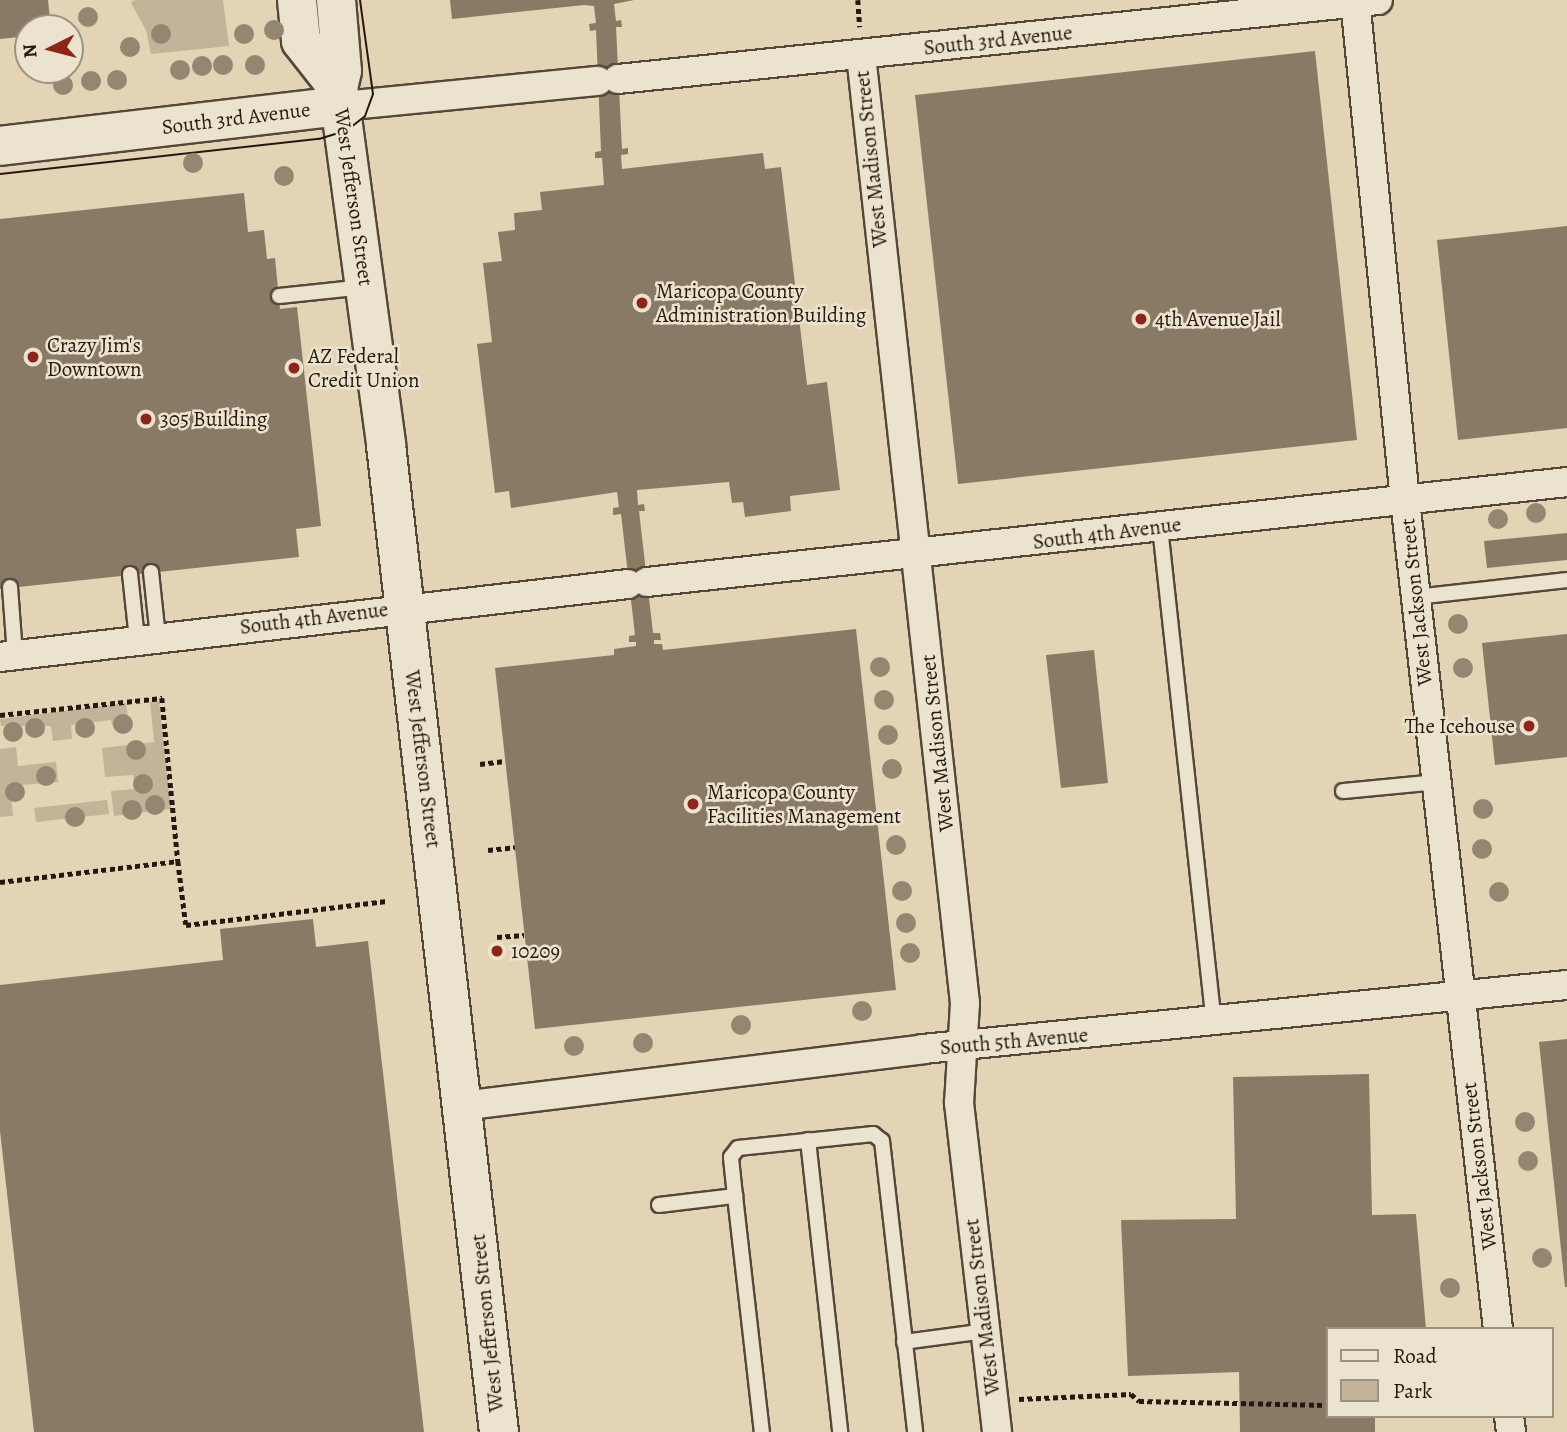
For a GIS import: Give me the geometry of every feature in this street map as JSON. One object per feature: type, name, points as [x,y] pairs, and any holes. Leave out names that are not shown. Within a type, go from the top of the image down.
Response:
[{"type":"main road","name":"West Jefferson Street","points":[[297,0],[301,41],[340,97]]},
{"type":"main road","name":"West Jefferson Street","points":[[336,0],[342,71],[340,97],[405,606],[499,1432]]},
{"type":"main road","name":"South 3rd Avenue","points":[[0,146],[340,97]]},
{"type":"street","name":"South 3rd Avenue","points":[[340,97],[608,80],[1362,1]]},
{"type":"street","name":"West Jackson Street","points":[[1362,1],[1405,500],[1498,1327]]},
{"type":"street","name":"West Madison Street","points":[[861,55],[965,1003],[959,1102],[997,1432]]},
{"type":"street","name":"South 4th Avenue","points":[[7,656],[405,606],[916,555],[1567,482]]},
{"type":"street","name":"South 5th Avenue","points":[[462,1106],[962,1046],[1567,985]]},
{"type":"lane","points":[[279,296],[366,287]]},
{"type":"lane","points":[[1160,527],[1214,1022]]},
{"type":"lane","points":[[147,639],[151,572]]},
{"type":"lane","points":[[130,575],[147,639]]},
{"type":"lane","points":[[1416,597],[1567,580]]},
{"type":"lane","points":[[7,656],[10,587]]},
{"type":"lane","points":[[1343,791],[1436,782]]},
{"type":"lane","points":[[762,1432],[731,1157],[737,1148],[873,1134],[882,1141],[915,1432]]},
{"type":"lane","points":[[808,1140],[840,1432]]},
{"type":"lane","points":[[659,1205],[735,1196]]},
{"type":"lane","points":[[904,1342],[985,1331]]},
{"type":"path","points":[[0,715],[162,698],[186,925],[387,901]]},
{"type":"path","points":[[480,764],[505,761]]},
{"type":"path","points":[[488,850],[514,847]]},
{"type":"path","points":[[0,882],[178,861]]},
{"type":"path","points":[[498,937],[524,935]]},
{"type":"path","points":[[993,1401],[1130,1394],[1139,1401],[1326,1405]]},
{"type":"green space","points":[[134,0],[223,0],[229,46],[151,54],[146,30],[131,3]]},
{"type":"green space","points":[[159,701],[171,809],[114,816],[111,791],[135,789],[133,775],[105,777],[102,748],[154,742],[150,702]]},
{"type":"green space","points":[[126,703],[129,725],[113,727],[111,720],[71,725],[72,739],[53,741],[51,726],[1,726],[0,719]]},
{"type":"green space","points":[[16,747],[18,766],[56,762],[58,782],[10,786],[13,816],[0,817],[0,749]]},
{"type":"green space","points":[[107,800],[109,814],[36,822],[34,808]]},
{"type":"building","points":[[0,0],[48,0],[50,14],[14,14],[14,38],[0,39]]},
{"type":"building","points":[[450,0],[634,0],[614,4],[616,21],[621,20],[622,27],[616,27],[622,149],[628,148],[628,154],[621,155],[622,169],[763,153],[765,169],[781,167],[807,385],[827,382],[840,490],[790,496],[791,511],[745,517],[743,502],[732,503],[729,482],[637,490],[638,505],[644,504],[645,511],[639,511],[653,633],[660,633],[661,640],[654,640],[654,644],[662,644],[663,650],[856,629],[896,990],[535,1029],[495,668],[614,655],[614,649],[636,646],[636,642],[629,642],[629,636],[635,635],[621,514],[613,515],[613,508],[619,507],[617,492],[511,508],[509,491],[495,493],[477,344],[492,342],[483,263],[502,261],[498,232],[515,230],[514,213],[542,210],[540,192],[604,185],[602,158],[595,158],[595,152],[601,151],[596,30],[590,31],[589,24],[596,23],[594,6],[584,5],[452,19]]},
{"type":"building","name":"4th Avenue Jail","points":[[1315,51],[1357,440],[958,484],[915,95]]},
{"type":"building","name":"305 Building","points":[[244,193],[248,232],[264,230],[267,259],[275,258],[280,309],[297,307],[321,526],[296,529],[299,557],[0,589],[0,219]]},
{"type":"building","points":[[1567,226],[1567,428],[1458,440],[1437,240]]},
{"type":"building","points":[[1567,533],[1567,560],[1487,568],[1484,541]]},
{"type":"building","points":[[1567,634],[1567,757],[1495,765],[1482,643]]},
{"type":"building","points":[[1094,650],[1108,783],[1061,788],[1046,655]]},
{"type":"building","points":[[313,919],[316,947],[368,941],[424,1432],[34,1432],[0,1131],[0,985],[223,960],[220,929]]},
{"type":"building","points":[[1567,1039],[1567,1287],[1565,1287],[1539,1042]]},
{"type":"building","points":[[1369,1074],[1372,1215],[1416,1214],[1426,1327],[1326,1327],[1326,1418],[1375,1418],[1375,1432],[1240,1432],[1239,1372],[1128,1376],[1121,1220],[1236,1219],[1233,1077]]},
{"type":"tram line","points":[[0,174],[319,139],[346,131],[365,116],[373,94],[360,0]]},
{"type":"place","name":"Maricopa County Administration Building","points":[[642,303]]},
{"type":"place","name":"4th Avenue Jail","points":[[1141,319]]},
{"type":"place","name":"Crazy Jim's Downtown","points":[[33,357]]},
{"type":"place","name":"AZ Federal Credit Union","points":[[294,368]]},
{"type":"place","name":"305 Building","points":[[146,419]]},
{"type":"place","name":"The Icehouse","points":[[1529,726]]},
{"type":"place","name":"Maricopa County Facilities Management","points":[[693,804]]},
{"type":"place","name":"10209","points":[[497,951]]}]
